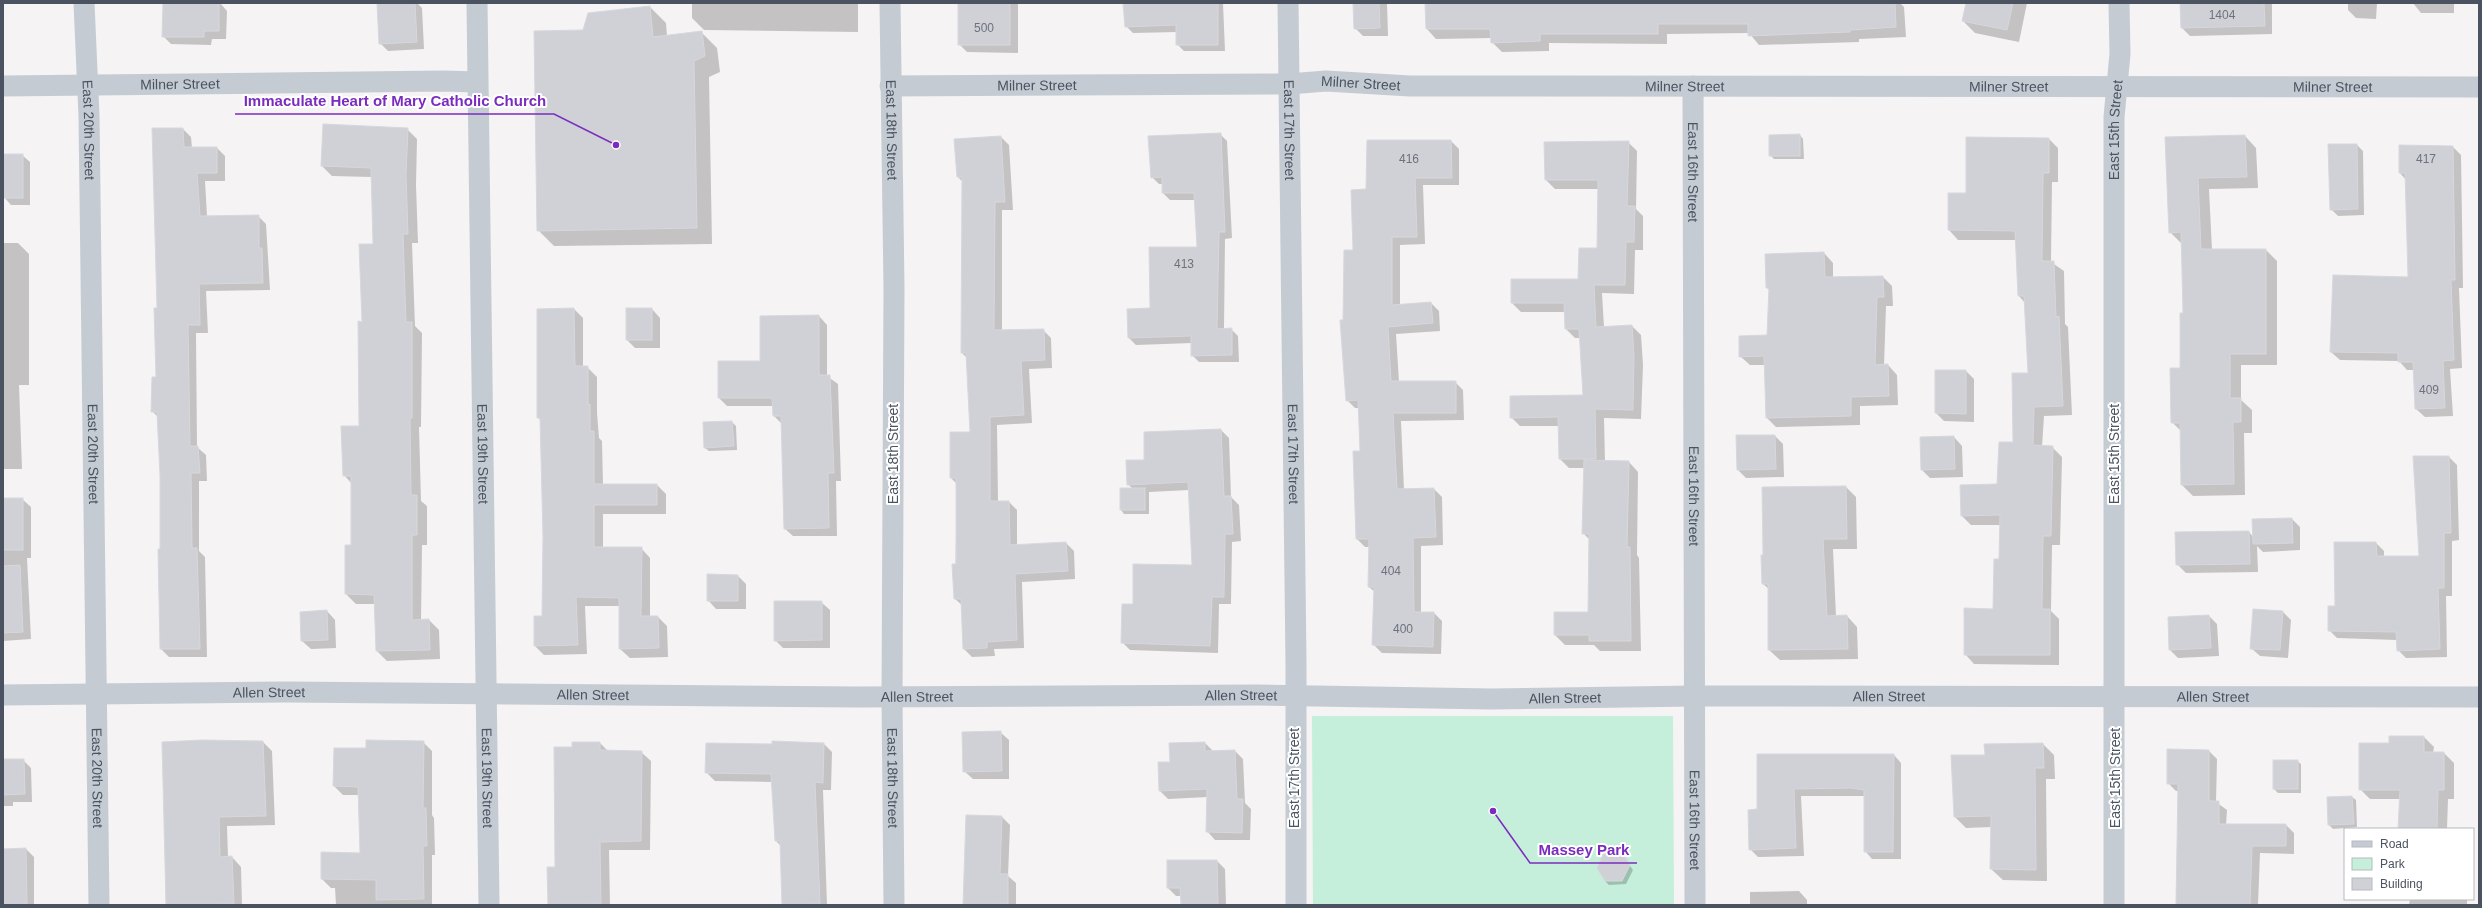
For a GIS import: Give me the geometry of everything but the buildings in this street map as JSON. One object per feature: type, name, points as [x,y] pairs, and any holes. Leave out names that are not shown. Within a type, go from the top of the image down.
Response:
[{"type":"street","name":"East 20th Street","points":[[84,3],[88,86],[99,905]]},
{"type":"street","name":"East 19th Street","points":[[477,3],[488,905]]},
{"type":"street","name":"East 18th Street","points":[[890,3],[894,288],[892,697],[894,905]]},
{"type":"street","name":"East 17th Street","points":[[1288,3],[1296,905]]},
{"type":"street","name":"East 15th Street","points":[[2114,905],[2114,150],[2120,54],[2119,3]]},
{"type":"street","name":"Milner Street","points":[[3,86],[444,80],[477,82]]},
{"type":"street","name":"Milner Street","points":[[890,86],[1289,84],[1326,82],[1410,86],[2117,88],[2479,87]]},
{"type":"street","name":"East 16th Street","points":[[1693,86],[1694,696],[1696,905]]},
{"type":"street","name":"Allen Street","points":[[3,695],[96,696],[288,692],[892,697],[1094,695],[1491,700],[1694,696],[1965,698],[2115,696],[2290,698],[2479,697]]},
{"type":"green space","points":[[1312,716],[1673,716],[1674,905],[1313,905]]},
{"type":"place","name":"Immaculate Heart of Mary Catholic Church","points":[[616,145]]},
{"type":"place","name":"Massey Park","points":[[1493,811]]}]
